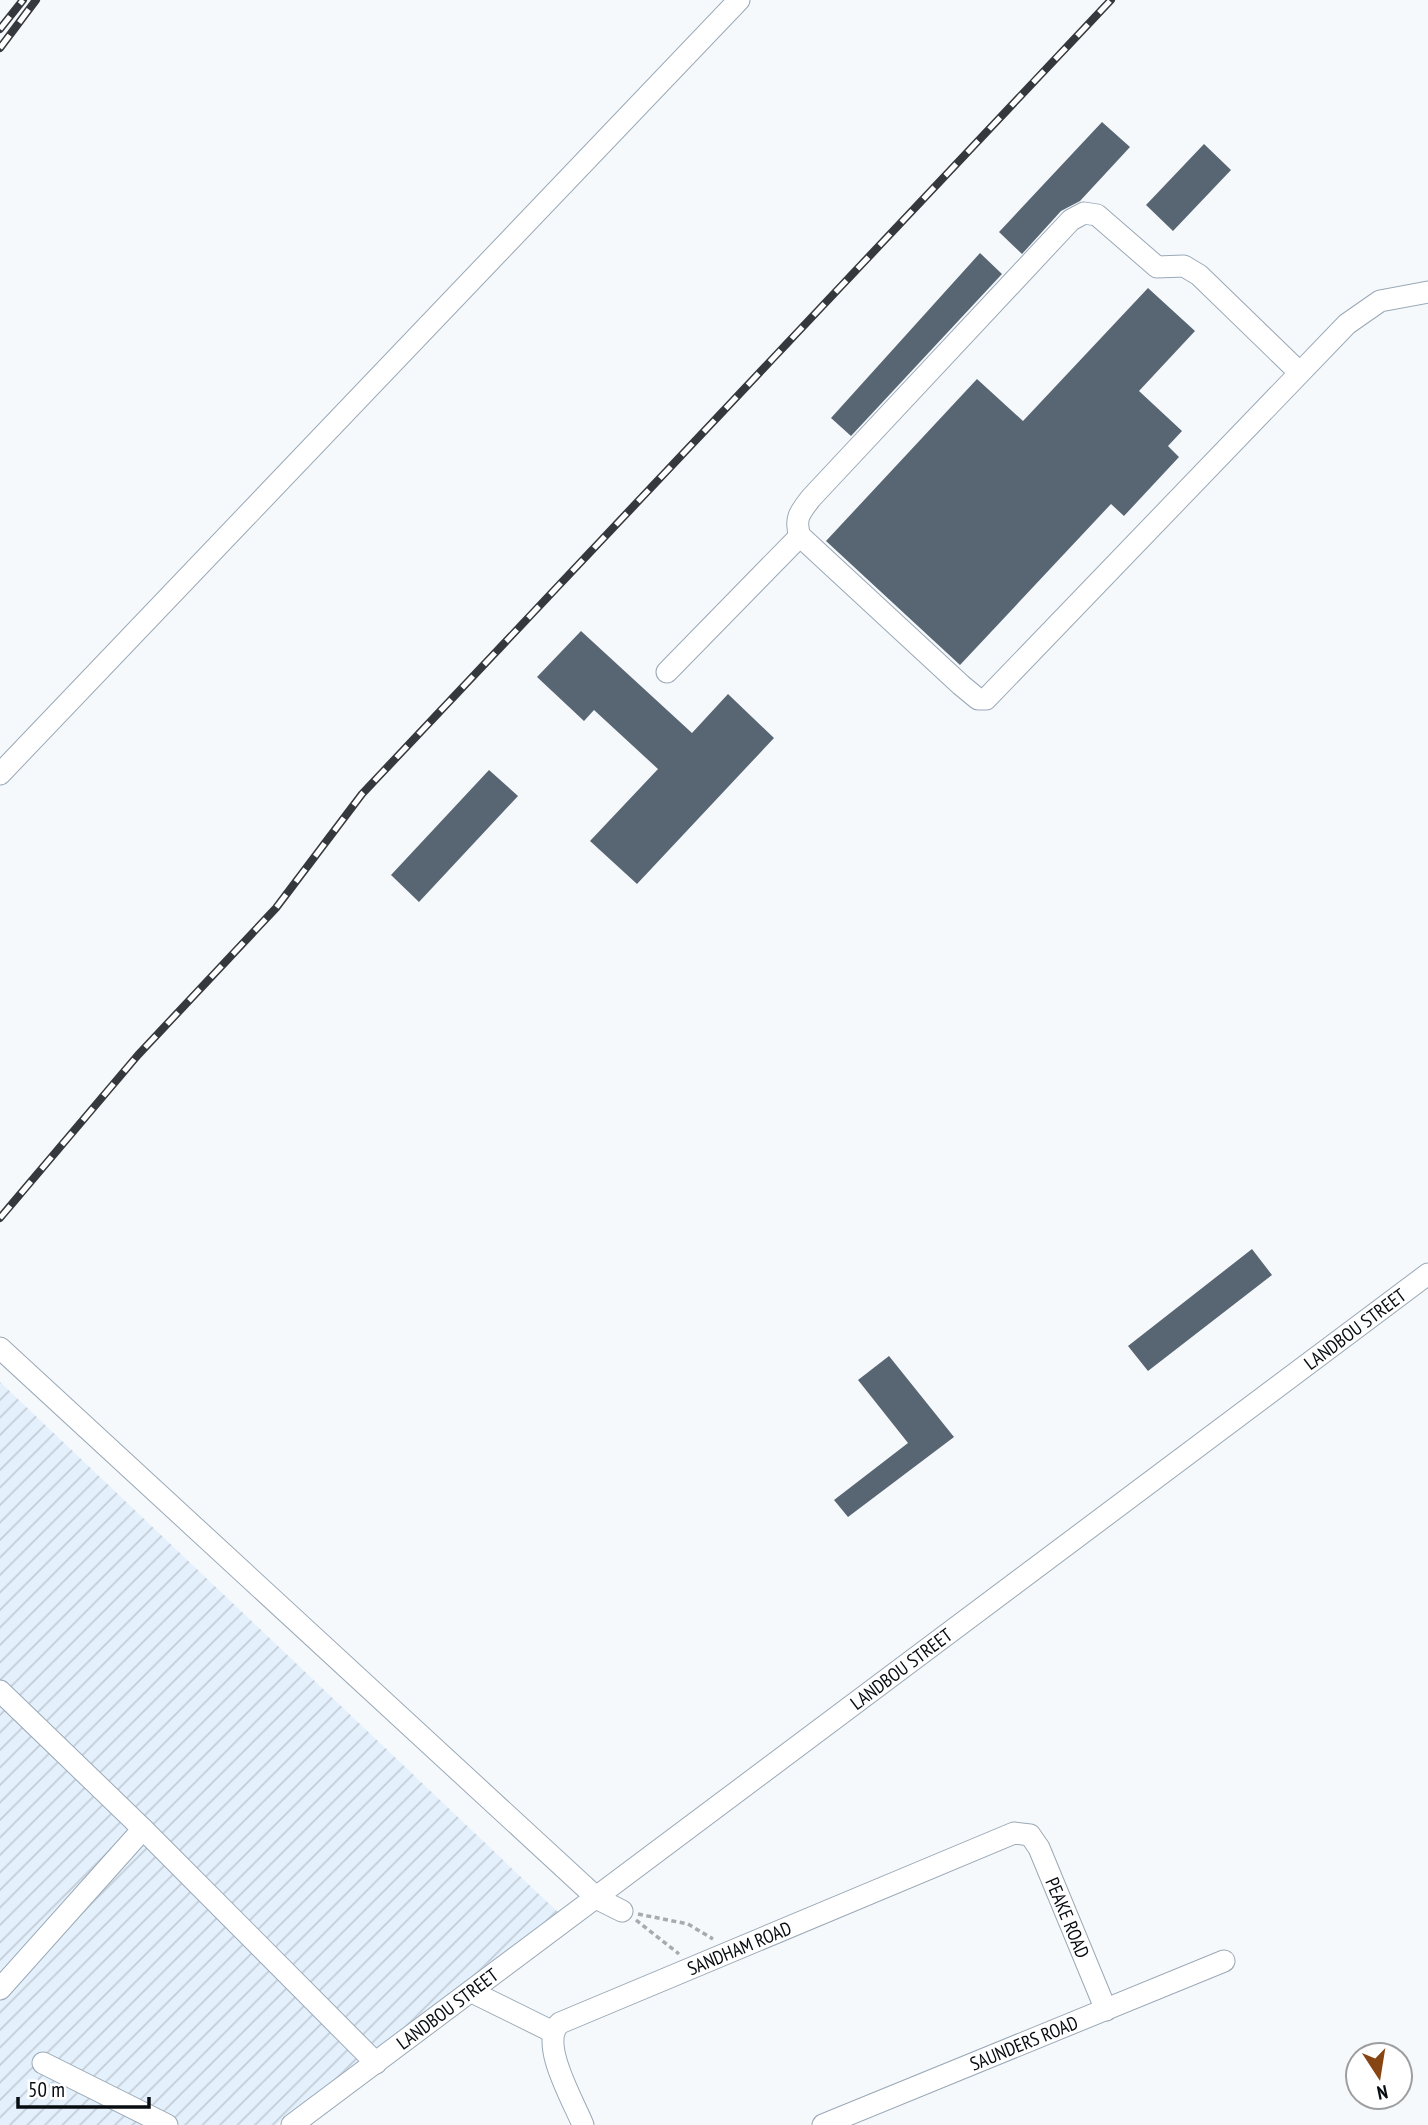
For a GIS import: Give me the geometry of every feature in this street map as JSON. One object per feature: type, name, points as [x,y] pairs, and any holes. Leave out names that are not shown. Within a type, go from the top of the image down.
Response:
[{"type":"street","points":[[0,774],[738,0]]},
{"type":"street","points":[[1299,372],[1199,275],[1184,266],[1157,267],[1097,215],[1084,214],[1071,220],[811,498],[796,522],[800,536],[961,685],[978,699],[986,699],[1299,372],[1364,310],[1380,302],[1428,292]]},
{"type":"street","points":[[667,672],[800,536]]},
{"type":"street","name":"LANDBOU STREET","points":[[292,2125],[598,1899],[1428,1274]]},
{"type":"street","points":[[0,1348],[598,1899],[622,1911]]},
{"type":"street","points":[[0,1691],[143,1829],[376,2063]]},
{"type":"street","points":[[0,1989],[143,1829]]},
{"type":"street","name":"SANDHAM ROAD","points":[[553,2032],[567,2019],[1003,1836],[1023,1833]]},
{"type":"street","name":"PEAKE ROAD","points":[[1023,1833],[1030,1835],[1039,1848],[1106,2010]]},
{"type":"street","name":"SAUNDERS ROAD","points":[[823,2125],[1224,1961]]},
{"type":"street","points":[[472,1992],[553,2032],[554,2055],[583,2125]]},
{"type":"street","points":[[43,2063],[167,2125]]},
{"type":"path","points":[[622,1911],[693,1926],[709,1935],[724,1953]]},
{"type":"path","points":[[622,1911],[693,1966]]},
{"type":"shaded area","points":[[0,1382],[561,1915],[276,2125],[0,2125]]},
{"type":"building","points":[[1102,122],[1130,147],[1080,201],[1061,211],[1022,254],[999,232]]},
{"type":"building","points":[[1204,144],[1231,170],[1173,231],[1146,205]]},
{"type":"building","points":[[980,253],[1002,274],[851,436],[831,418]]},
{"type":"building","points":[[1148,288],[1195,331],[1139,391],[1182,431],[1168,446],[1179,457],[1124,516],[1111,504],[960,665],[826,541],[977,379],[1023,421]]},
{"type":"building","points":[[581,631],[692,733],[728,694],[774,738],[637,884],[590,841],[658,769],[594,710],[584,721],[537,677]]},
{"type":"building","points":[[489,770],[518,796],[419,902],[391,875]]},
{"type":"building","points":[[1252,1249],[1272,1275],[1148,1371],[1128,1346]]},
{"type":"building","points":[[889,1356],[954,1437],[848,1517],[834,1500],[908,1443],[858,1380]]},
{"type":"railway","points":[[0,29],[23,0]]},
{"type":"railway","points":[[0,48],[36,0]]},
{"type":"railway","points":[[0,1218],[138,1055],[276,908],[362,794],[1111,0]]}]
